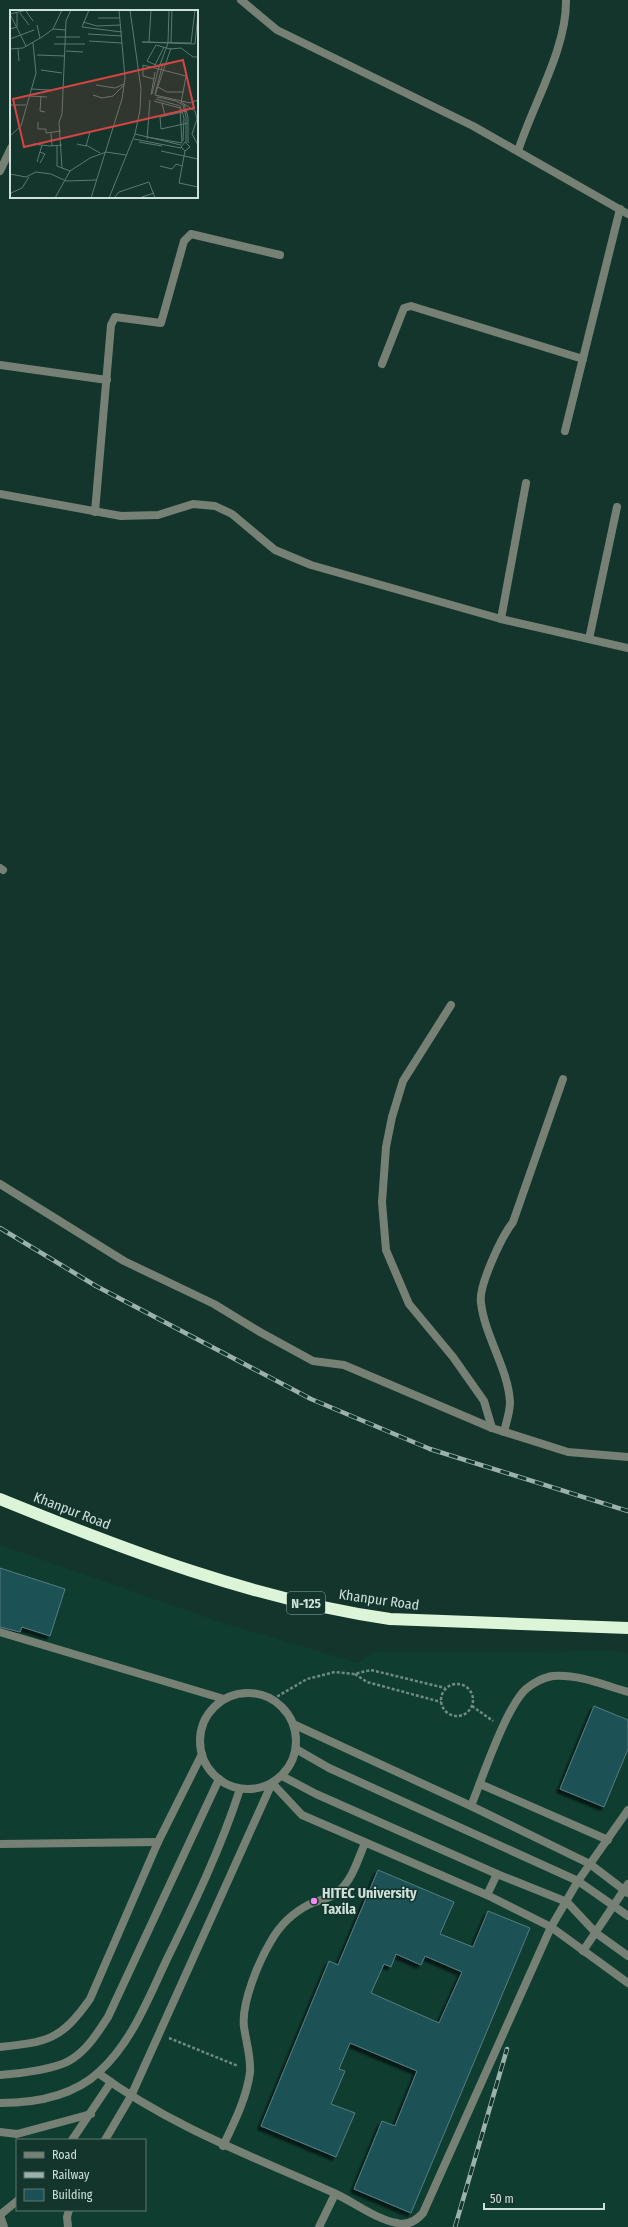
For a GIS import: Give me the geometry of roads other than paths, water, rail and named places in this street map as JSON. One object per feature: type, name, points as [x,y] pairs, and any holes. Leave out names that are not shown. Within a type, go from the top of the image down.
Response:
[{"type":"highway","name":"Khanpur Road","points":[[0,1499],[122,1547],[196,1572],[260,1591],[355,1614],[398,1620],[628,1628]]},
{"type":"street","points":[[241,0],[277,30],[473,126],[628,214]]},
{"type":"street","points":[[518,151],[528,120],[557,50],[566,14],[566,0]]},
{"type":"street","points":[[0,171],[10,150]]},
{"type":"street","points":[[565,431],[620,209]]},
{"type":"street","points":[[95,512],[111,325],[115,317],[161,323],[184,241],[191,234],[280,255]]},
{"type":"street","points":[[382,364],[404,308],[411,306],[583,359]]},
{"type":"street","points":[[0,365],[107,380]]},
{"type":"street","points":[[501,619],[526,482]]},
{"type":"street","points":[[0,494],[121,516],[158,515],[193,504],[215,506],[232,514],[275,550],[311,566],[501,619],[628,648]]},
{"type":"street","points":[[589,639],[617,507]]},
{"type":"street","points":[[451,1005],[403,1081],[392,1117],[386,1147],[382,1202],[386,1250],[409,1304],[453,1357],[484,1401],[492,1428]]},
{"type":"street","points":[[504,1432],[510,1404],[508,1388],[487,1329],[480,1301],[488,1271],[503,1235],[513,1222],[563,1079]]},
{"type":"street","points":[[0,1184],[124,1262],[214,1304],[313,1361],[344,1365],[492,1428],[568,1452],[628,1457]]},
{"type":"street","points":[[0,1632],[224,1699]]},
{"type":"street","points":[[471,1806],[511,1710],[525,1690],[538,1681],[552,1676],[572,1676],[628,1692]]},
{"type":"street","points":[[249,1693],[261,1694],[283,1707],[293,1724],[297,1741],[290,1766],[282,1776],[272,1783],[261,1788],[240,1789],[219,1779],[206,1766],[200,1741],[204,1723],[214,1707],[224,1699],[249,1693]]},
{"type":"street","points":[[293,1724],[471,1806],[590,1864],[627,1889],[614,1905],[583,1951]]},
{"type":"street","points":[[296,1749],[329,1768],[578,1881],[628,1916]]},
{"type":"street","points":[[0,2047],[37,2043],[59,2034],[75,2021],[90,1999],[158,1842],[202,1754]]},
{"type":"street","points":[[282,1776],[316,1794],[497,1874],[566,1902],[596,1933],[628,1956]]},
{"type":"street","points":[[0,2075],[46,2068],[72,2060],[90,2043],[108,2017],[219,1779]]},
{"type":"street","points":[[272,1783],[302,1815],[487,1895],[552,1927],[628,1983]]},
{"type":"street","points":[[106,2139],[132,2096],[272,1783]]},
{"type":"street","points":[[480,1784],[608,1840]]},
{"type":"street","points":[[0,2103],[19,2103],[43,2099],[83,2084],[98,2073],[119,2052],[139,2018],[203,1884],[231,1816],[240,1789]]},
{"type":"street","points":[[98,2073],[132,2096],[223,2146],[335,2194],[398,2224],[411,2224],[418,2220],[423,2213],[552,1927],[578,1881],[628,1810]]},
{"type":"street","points":[[0,1844],[158,1842]]},
{"type":"street","points":[[223,2146],[244,2095],[250,2071],[244,2026],[245,2008],[256,1971],[271,1940],[290,1916],[311,1904],[328,1899],[339,1891],[350,1879],[365,1843]]},
{"type":"street","points":[[487,1895],[497,1874]]},
{"type":"street","points":[[73,2139],[91,2114],[111,2082]]},
{"type":"street","points":[[0,2132],[18,2134],[91,2114]]},
{"type":"street","points":[[319,2227],[335,2194]]},
{"type":"street","points":[[4,2227],[0,2215],[16,2202]]},
{"type":"street","points":[[68,2227],[67,2217],[69,2211]]},
{"type":"railway","points":[[0,1228],[96,1286],[311,1399],[430,1449],[628,1511]]},
{"type":"railway","points":[[455,2227],[507,2049]]},
{"type":"place","name":"HITEC University Taxila","points":[[314,1901]]}]
